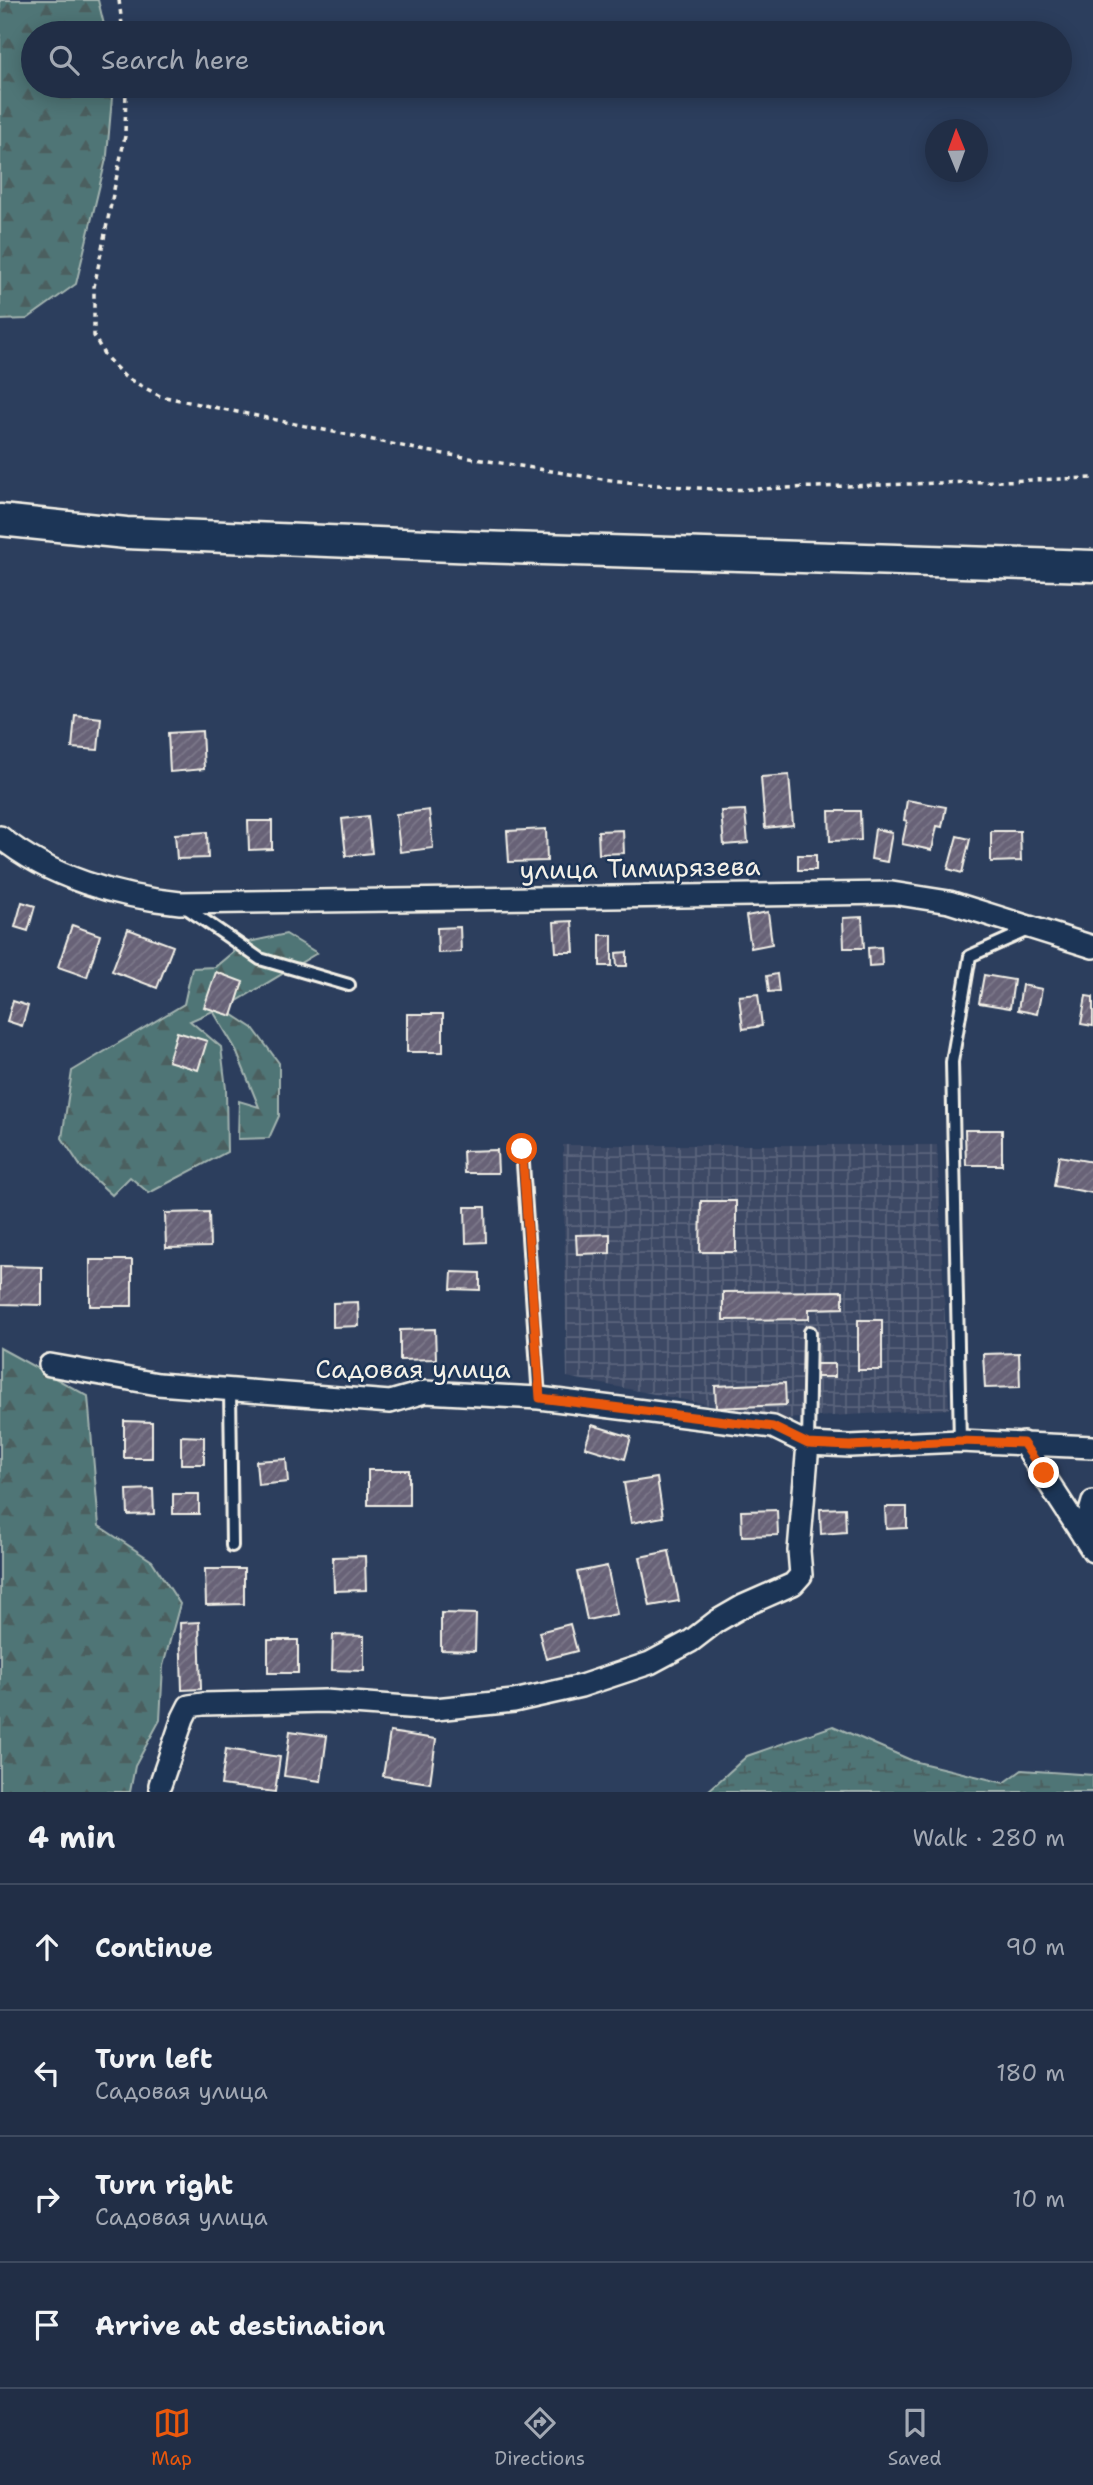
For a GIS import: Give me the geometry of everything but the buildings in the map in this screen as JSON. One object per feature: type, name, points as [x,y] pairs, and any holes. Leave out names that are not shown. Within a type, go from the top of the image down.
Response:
[{"type":"main road","points":[[0,520],[153,534],[1093,566]]},
{"type":"street","name":"улица Тимирязева","points":[[0,837],[46,866],[91,884],[153,900],[180,903],[892,893],[949,902],[1093,947]]},
{"type":"street","name":"Садовая улица","points":[[50,1366],[158,1384],[390,1402],[425,1392],[540,1398],[773,1427],[808,1444],[850,1446],[960,1441],[1093,1447]]},
{"type":"street","points":[[1023,1443],[1088,1544]]},
{"type":"street","points":[[160,1785],[189,1706],[203,1703],[325,1701],[435,1709],[514,1701],[581,1686],[660,1658],[743,1606],[793,1584],[801,1575],[799,1551],[808,1444]]},
{"type":"street","points":[[1088,1544],[1093,1502]]},
{"type":"lane","points":[[180,903],[260,959],[349,985]]},
{"type":"lane","points":[[960,1441],[952,1062],[970,956],[1033,927]]},
{"type":"lane","points":[[522,1149],[540,1398]]},
{"type":"lane","points":[[808,1444],[810,1332]]},
{"type":"lane","points":[[230,1390],[232,1546]]},
{"type":"path","points":[[119,0],[122,21]]},
{"type":"path","points":[[126,98],[125,136],[94,287],[94,336],[105,356],[125,377],[160,396],[426,451],[644,484],[725,490],[1093,478]]},
{"type":"shaded area","points":[[563,1145],[937,1145],[949,1409],[782,1419],[567,1377]]},
{"type":"green space","points":[[0,0],[98,0],[103,21],[21,21],[21,98],[112,98],[107,155],[76,284],[27,319],[0,320]]},
{"type":"green space","points":[[286,934],[317,953],[224,1009],[253,1028],[279,1063],[279,1116],[269,1138],[238,1139],[239,1101],[259,1107],[235,1048],[213,1011],[190,1021],[221,1047],[226,1089],[227,1152],[149,1193],[130,1177],[112,1195],[81,1167],[62,1138],[72,1071],[184,1004],[192,968],[215,967],[244,943]]},
{"type":"green space","points":[[0,1348],[88,1396],[99,1526],[152,1561],[180,1604],[163,1666],[160,1720],[135,1766],[130,1792],[0,1792]]},
{"type":"green space","points":[[833,1726],[913,1761],[1004,1783],[1022,1770],[1093,1775],[1093,1792],[707,1792],[747,1756]]},
{"type":"route","points":[[522,1149],[540,1398],[773,1427],[808,1444],[850,1446],[960,1441],[1023,1443],[1044,1473]]}]
